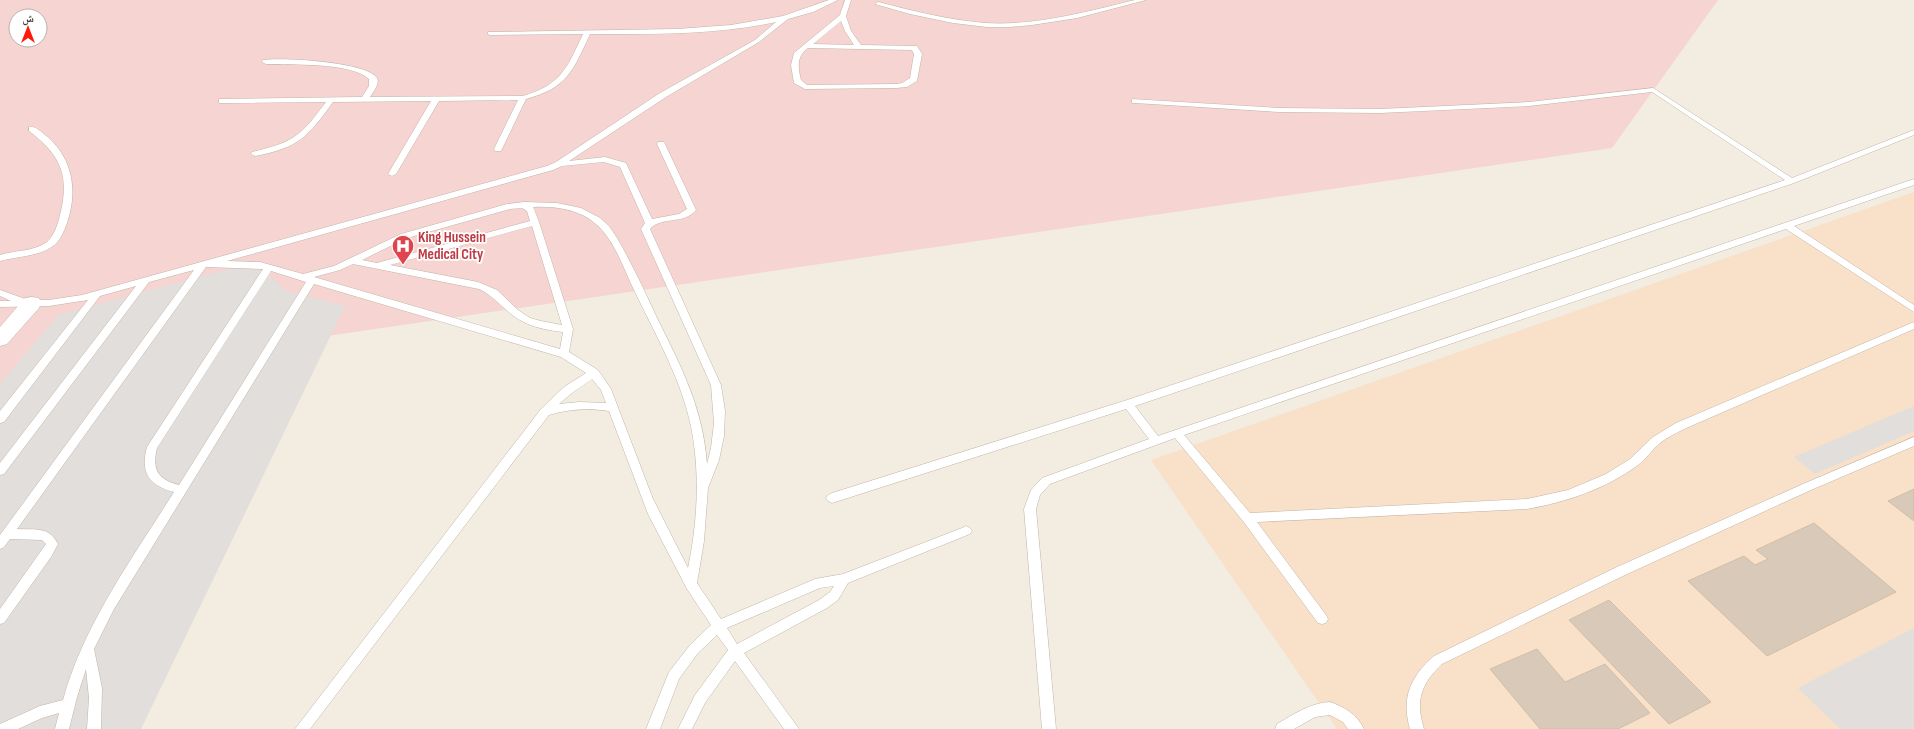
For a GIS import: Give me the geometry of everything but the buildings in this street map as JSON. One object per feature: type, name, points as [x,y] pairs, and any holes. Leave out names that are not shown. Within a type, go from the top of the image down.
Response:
[{"type":"street","points":[[0,339],[28,303]]},
{"type":"lane","points":[[490,33],[708,29],[740,26],[786,17],[835,0]]},
{"type":"lane","points":[[806,46],[914,48],[918,54],[914,79],[904,85],[896,86],[805,87],[797,81],[794,61],[796,54],[843,16],[848,0]]},
{"type":"lane","points":[[878,4],[966,24],[1003,25],[1055,20],[1143,0]]},
{"type":"lane","points":[[843,16],[848,31],[858,46]]},
{"type":"lane","points":[[0,304],[59,302],[97,294],[204,263],[541,171],[559,164],[663,95],[757,41],[786,17]]},
{"type":"lane","points":[[222,101],[523,98],[548,90],[562,80],[588,32]]},
{"type":"lane","points":[[266,62],[344,66],[363,70],[369,73],[373,78],[373,83],[364,100]]},
{"type":"lane","points":[[1135,101],[1279,110],[1394,110],[1529,104],[1653,90],[1791,181]]},
{"type":"lane","points":[[498,149],[523,98]]},
{"type":"lane","points":[[255,154],[275,150],[301,138],[307,133],[331,100]]},
{"type":"lane","points":[[392,174],[436,100]]},
{"type":"lane","points":[[0,258],[32,252],[50,244],[55,238],[67,206],[69,179],[65,167],[53,146],[32,129]]},
{"type":"lane","points":[[832,498],[1128,404],[1791,181],[1914,132]]},
{"type":"lane","points":[[661,144],[692,210],[687,214],[650,224],[646,227],[646,231],[710,367],[720,404],[721,424],[719,444],[713,466],[703,489]]},
{"type":"lane","points":[[559,164],[598,159],[618,162],[626,169],[650,224]]},
{"type":"lane","points":[[1049,729],[1030,509],[1031,500],[1039,487],[1053,477],[1177,433],[1914,182]]},
{"type":"lane","points":[[524,205],[531,210],[568,329],[564,354]]},
{"type":"lane","points":[[62,729],[67,705],[88,648],[110,605],[308,279],[352,261],[404,236],[510,206],[554,205],[579,210],[599,220],[612,235],[684,384],[698,433],[703,489],[702,519],[698,551],[691,586]]},
{"type":"lane","points":[[377,266],[534,222]]},
{"type":"lane","points":[[1788,225],[1914,309]]},
{"type":"lane","points":[[264,266],[260,256],[266,246]]},
{"type":"lane","points":[[352,261],[485,288],[501,297],[515,312],[525,319],[537,324],[568,329]]},
{"type":"lane","points":[[204,263],[264,266],[564,354],[594,373],[606,389],[636,471],[654,513],[691,586],[734,652],[792,729]]},
{"type":"lane","points":[[0,544],[204,263]]},
{"type":"lane","points":[[181,490],[163,484],[151,473],[149,456],[152,447],[264,266]]},
{"type":"lane","points":[[0,471],[146,280]]},
{"type":"lane","points":[[0,293],[28,303]]},
{"type":"lane","points":[[0,418],[97,294]]},
{"type":"lane","points":[[1247,518],[1528,504],[1557,499],[1570,495],[1620,471],[1635,461],[1666,433],[1680,426],[1914,325]]},
{"type":"lane","points":[[302,729],[545,412],[568,390],[594,373]]},
{"type":"lane","points":[[1128,404],[1156,441]]},
{"type":"lane","points":[[545,412],[574,405],[614,408]]},
{"type":"lane","points":[[1177,433],[1247,518],[1322,619]]},
{"type":"lane","points":[[1417,729],[1412,704],[1416,686],[1425,671],[1438,660],[1621,570],[1914,441]]},
{"type":"lane","points":[[653,729],[674,676],[694,648],[718,626],[819,583],[844,579],[966,531]]},
{"type":"lane","points":[[0,619],[47,554],[52,544],[51,540],[44,535],[8,534]]},
{"type":"lane","points":[[685,729],[700,699],[734,652],[823,604],[834,596],[844,579]]},
{"type":"lane","points":[[88,648],[96,691],[94,729]]},
{"type":"lane","points":[[4,729],[40,712],[67,705]]},
{"type":"lane","points":[[1282,729],[1312,710],[1327,707],[1344,714],[1357,729]]},
{"type":"shaded area","name":"King Hussein Medical City","points":[[0,0],[1718,0],[1612,148],[0,384]]},
{"type":"shaded area","points":[[1914,192],[1914,729],[1337,729],[1151,460]]},
{"type":"shaded area","points":[[255,262],[286,291],[345,306],[141,729],[0,729],[0,384],[58,315]]},
{"type":"shaded area","points":[[1914,406],[1914,431],[1815,474],[1794,457]]},
{"type":"shaded area","points":[[1914,628],[1914,729],[1840,729],[1798,688]]},
{"type":"place","name":"King Hussein Medical City","points":[[403,266]]}]
